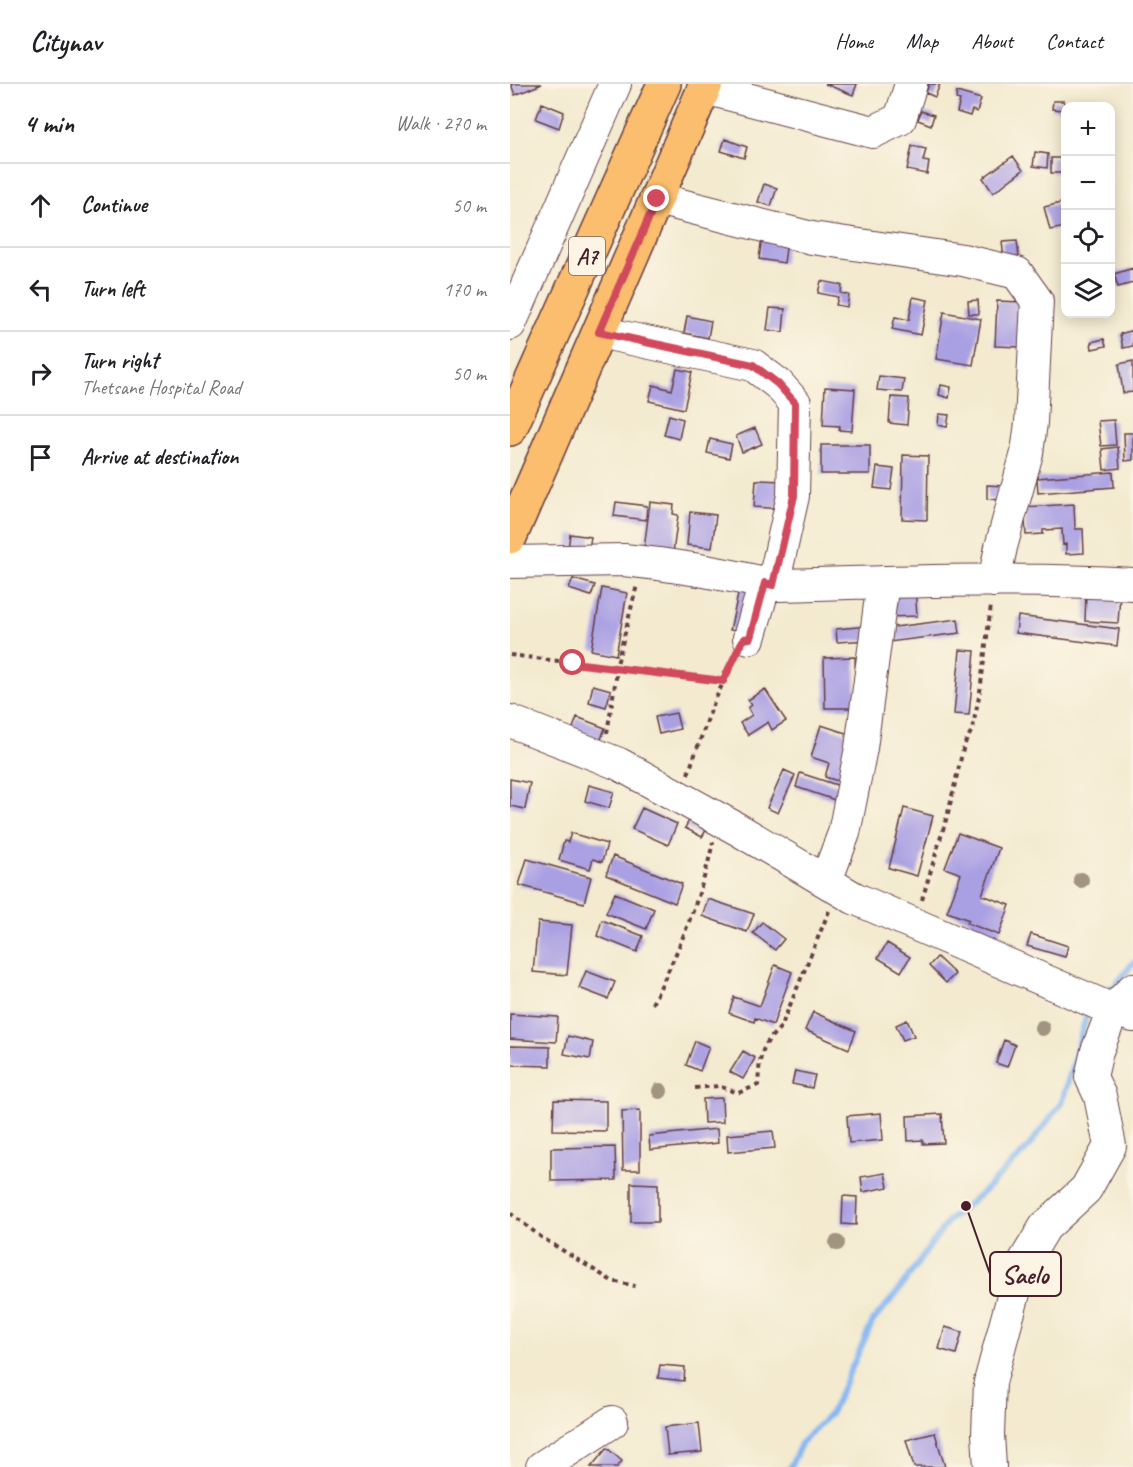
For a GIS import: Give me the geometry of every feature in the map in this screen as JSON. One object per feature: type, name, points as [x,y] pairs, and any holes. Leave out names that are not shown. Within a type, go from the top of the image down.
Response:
[{"type":"main road","name":"A7","points":[[510,429],[664,84]]},
{"type":"main road","points":[[510,537],[706,86]]},
{"type":"street","points":[[510,324],[615,84]]},
{"type":"street","points":[[706,86],[873,132],[900,119],[911,84]]},
{"type":"street","points":[[657,199],[812,238],[963,260],[1017,273],[1037,301],[1031,423],[1027,453],[994,581]]},
{"type":"street","points":[[599,332],[753,365],[778,384],[795,403],[794,496],[769,584],[750,638]]},
{"type":"street","points":[[510,562],[624,560],[739,576],[769,584],[994,581],[1133,584]]},
{"type":"street","points":[[832,885],[859,759],[883,582]]},
{"type":"street","points":[[510,721],[619,764],[854,898],[915,924],[1126,1005],[1097,1051],[1091,1077],[1100,1096],[1110,1146],[1086,1189],[1045,1227],[1021,1267],[990,1382],[988,1434],[990,1467]]},
{"type":"street","points":[[542,1467],[612,1422]]},
{"type":"path","points":[[602,757],[616,668],[641,562]]},
{"type":"path","points":[[915,924],[948,813],[964,745],[972,730],[980,692],[994,581]]},
{"type":"path","points":[[680,798],[693,756],[723,681],[744,639],[750,638]]},
{"type":"path","points":[[510,655],[723,681]]},
{"type":"path","points":[[652,1004],[665,979],[698,896],[710,857],[717,818]]},
{"type":"path","points":[[695,1088],[719,1086],[738,1093],[758,1085],[759,1061],[767,1040],[781,1027],[832,885]]},
{"type":"path","points":[[510,1213],[541,1237],[612,1281],[635,1286]]},
{"type":"building","points":[[511,84],[542,84],[515,95]]},
{"type":"building","points":[[825,84],[857,84],[853,95]]},
{"type":"building","points":[[929,84],[940,84],[935,97],[926,93]]},
{"type":"building","points":[[957,92],[981,99],[977,112],[972,110],[970,116],[957,112],[960,100],[956,99]]},
{"type":"building","points":[[1053,101],[1064,101],[1061,102],[1061,110],[1052,109]]},
{"type":"building","points":[[542,103],[564,112],[559,128],[536,119]]},
{"type":"building","points":[[921,111],[934,115],[931,125],[918,120]]},
{"type":"building","points":[[725,139],[747,147],[744,158],[721,151]]},
{"type":"building","points":[[912,146],[926,149],[923,161],[929,162],[927,174],[907,170]]},
{"type":"building","points":[[1035,152],[1048,154],[1047,168],[1033,166]]},
{"type":"building","points":[[1013,156],[1023,170],[993,193],[983,178]]},
{"type":"building","points":[[1051,158],[1061,158],[1061,173],[1051,173]]},
{"type":"building","points":[[764,184],[777,188],[771,206],[758,202]]},
{"type":"building","points":[[1061,203],[1061,228],[1050,230],[1044,207]]},
{"type":"building","points":[[763,229],[788,233],[784,263],[759,259]]},
{"type":"building","points":[[1017,241],[1020,266],[1005,267],[1002,242]]},
{"type":"building","points":[[1133,268],[1133,283],[1118,287],[1115,274]]},
{"type":"building","points":[[821,281],[842,285],[841,293],[849,295],[847,307],[836,305],[838,297],[818,293]]},
{"type":"building","points":[[913,297],[928,300],[921,335],[892,329],[895,317],[909,320]]},
{"type":"building","points":[[978,300],[979,314],[969,314],[968,301]]},
{"type":"building","points":[[997,301],[1021,302],[1020,347],[995,346]]},
{"type":"building","points":[[770,308],[785,309],[783,332],[767,330]]},
{"type":"building","points":[[944,312],[981,319],[973,365],[936,359]]},
{"type":"building","points":[[687,316],[711,321],[708,338],[684,333]]},
{"type":"building","points":[[1133,330],[1133,346],[1123,348],[1120,334]]},
{"type":"building","points":[[1104,339],[1106,346],[1092,349],[1091,342]]},
{"type":"building","points":[[1133,361],[1133,392],[1123,393],[1119,364]]},
{"type":"building","points":[[677,369],[692,372],[684,409],[649,401],[653,385],[672,390]]},
{"type":"building","points":[[879,376],[904,379],[902,392],[877,390]]},
{"type":"building","points":[[941,385],[951,387],[949,398],[939,395]]},
{"type":"building","points":[[825,387],[855,389],[852,431],[839,430],[840,426],[823,425]]},
{"type":"building","points":[[891,397],[909,398],[907,425],[889,423]]},
{"type":"building","points":[[939,414],[949,415],[947,427],[938,425]]},
{"type":"building","points":[[669,415],[683,419],[679,439],[664,435]]},
{"type":"building","points":[[1114,420],[1116,445],[1101,446],[1098,421]]},
{"type":"building","points":[[755,428],[762,444],[742,452],[736,436]]},
{"type":"building","points":[[1124,433],[1133,433],[1133,460],[1125,461]]},
{"type":"building","points":[[710,439],[732,444],[729,458],[707,453]]},
{"type":"building","points":[[821,445],[870,445],[870,474],[821,474]]},
{"type":"building","points":[[1118,447],[1120,468],[1104,470],[1102,449]]},
{"type":"building","points":[[903,455],[928,456],[927,520],[902,519]]},
{"type":"building","points":[[877,467],[894,469],[891,490],[874,488]]},
{"type":"building","points":[[1113,472],[1114,487],[1038,493],[1037,478]]},
{"type":"building","points":[[756,480],[784,481],[782,509],[754,507]]},
{"type":"building","points":[[987,485],[1003,486],[1003,500],[987,499]]},
{"type":"building","points":[[616,502],[647,506],[646,520],[614,516]]},
{"type":"building","points":[[650,502],[674,505],[673,514],[678,515],[673,553],[644,549]]},
{"type":"building","points":[[1074,504],[1075,529],[1083,529],[1084,553],[1066,554],[1062,529],[1043,530],[1043,534],[1026,535],[1024,507]]},
{"type":"building","points":[[690,512],[716,515],[712,548],[687,545]]},
{"type":"building","points":[[570,534],[591,537],[587,561],[567,557]]},
{"type":"building","points":[[573,579],[595,585],[591,596],[569,589]]},
{"type":"building","points":[[740,586],[755,590],[745,633],[730,630]]},
{"type":"building","points":[[602,588],[627,593],[616,655],[591,650]]},
{"type":"building","points":[[915,588],[917,616],[888,617],[887,589]]},
{"type":"building","points":[[1086,593],[1120,595],[1118,623],[1085,621]]},
{"type":"building","points":[[1018,616],[1119,629],[1117,646],[1016,633]]},
{"type":"building","points":[[958,619],[960,633],[889,642],[887,628]]},
{"type":"building","points":[[869,626],[870,640],[837,642],[836,629]]},
{"type":"building","points":[[960,650],[975,651],[969,715],[954,714]]},
{"type":"building","points":[[855,657],[856,708],[825,708],[824,658]]},
{"type":"building","points":[[593,685],[611,690],[606,707],[589,702]]},
{"type":"building","points":[[765,689],[786,721],[772,730],[768,722],[748,735],[740,723],[752,715],[748,708],[752,705],[748,700]]},
{"type":"building","points":[[676,713],[680,729],[659,734],[655,717]]},
{"type":"building","points":[[577,717],[605,728],[600,742],[572,731]]},
{"type":"building","points":[[821,725],[852,735],[838,781],[825,777],[829,763],[811,757]]},
{"type":"building","points":[[784,770],[795,775],[778,813],[767,808]]},
{"type":"building","points":[[800,773],[843,787],[838,801],[796,787]]},
{"type":"building","points":[[510,779],[530,783],[525,809],[510,806]]},
{"type":"building","points":[[589,785],[614,792],[609,808],[585,801]]},
{"type":"building","points":[[642,808],[677,824],[668,845],[632,829]]},
{"type":"building","points":[[904,808],[933,816],[917,876],[889,868]]},
{"type":"building","points":[[692,815],[710,824],[702,837],[685,828]]},
{"type":"building","points":[[571,833],[607,844],[602,862],[593,859],[590,869],[559,860],[564,841],[568,842]]},
{"type":"building","points":[[958,833],[999,848],[982,895],[1010,905],[999,935],[967,923],[969,920],[947,912],[961,874],[945,868]]},
{"type":"building","points":[[613,856],[682,884],[675,903],[606,875]]},
{"type":"building","points":[[527,859],[591,877],[584,903],[519,885]]},
{"type":"building","points":[[615,893],[654,909],[646,929],[606,913]]},
{"type":"building","points":[[708,899],[754,914],[747,932],[702,916]]},
{"type":"building","points":[[602,920],[643,936],[637,952],[597,936]]},
{"type":"building","points":[[538,922],[572,925],[567,975],[533,972]]},
{"type":"building","points":[[762,922],[784,939],[775,950],[753,933]]},
{"type":"building","points":[[1031,934],[1068,946],[1065,957],[1027,946]]},
{"type":"building","points":[[887,943],[910,957],[901,972],[878,958]]},
{"type":"building","points":[[937,957],[955,974],[946,983],[929,966]]},
{"type":"building","points":[[775,965],[792,972],[773,1025],[755,1018],[754,1022],[729,1013],[734,997],[760,1006]]},
{"type":"building","points":[[586,971],[615,982],[608,999],[579,988]]},
{"type":"building","points":[[813,1012],[856,1031],[849,1049],[805,1030]]},
{"type":"building","points":[[510,1014],[558,1017],[556,1042],[510,1039]]},
{"type":"building","points":[[907,1020],[914,1036],[903,1040],[896,1025]]},
{"type":"building","points":[[568,1036],[593,1042],[590,1059],[564,1054]]},
{"type":"building","points":[[1004,1040],[1015,1045],[1007,1067],[996,1063]]},
{"type":"building","points":[[695,1041],[709,1047],[700,1071],[686,1065]]},
{"type":"building","points":[[510,1046],[550,1047],[550,1066],[510,1065]]},
{"type":"building","points":[[743,1051],[755,1058],[743,1079],[730,1072]]},
{"type":"building","points":[[795,1071],[815,1075],[812,1088],[792,1084]]},
{"type":"building","points":[[722,1098],[723,1122],[704,1123],[703,1099]]},
{"type":"building","points":[[554,1100],[606,1101],[606,1131],[553,1130]]},
{"type":"building","points":[[640,1110],[640,1170],[623,1170],[622,1111]]},
{"type":"building","points":[[881,1113],[883,1140],[849,1143],[847,1116]]},
{"type":"building","points":[[942,1114],[944,1143],[923,1144],[923,1140],[908,1141],[907,1116]]},
{"type":"building","points":[[717,1129],[718,1143],[650,1150],[649,1136]]},
{"type":"building","points":[[773,1131],[775,1148],[728,1152],[727,1135]]},
{"type":"building","points":[[615,1147],[616,1180],[551,1181],[551,1148]]},
{"type":"building","points":[[885,1173],[888,1187],[863,1192],[861,1177]]},
{"type":"building","points":[[631,1183],[658,1184],[658,1222],[631,1222]]},
{"type":"building","points":[[843,1196],[857,1197],[856,1225],[842,1224]]},
{"type":"building","points":[[945,1327],[962,1332],[956,1354],[939,1349]]},
{"type":"building","points":[[660,1365],[685,1367],[684,1381],[658,1378]]},
{"type":"building","points":[[699,1423],[702,1452],[668,1455],[665,1427]]},
{"type":"building","points":[[935,1433],[945,1467],[914,1467],[906,1440]]},
{"type":"building","points":[[607,1448],[622,1461],[617,1467],[591,1467]]},
{"type":"waterway","points":[[1098,991],[1114,987],[1133,963]]},
{"type":"waterway","points":[[790,1467],[802,1442],[831,1413],[873,1321],[896,1294],[948,1221],[983,1192],[1026,1150],[1062,1102],[1088,1010]]},
{"type":"place","name":"Saelo","points":[[966,1206]]},
{"type":"route","points":[[573,663],[723,681],[744,639],[750,638],[765,583],[773,585],[794,496],[795,403],[778,384],[753,365],[599,332],[657,199]]}]
